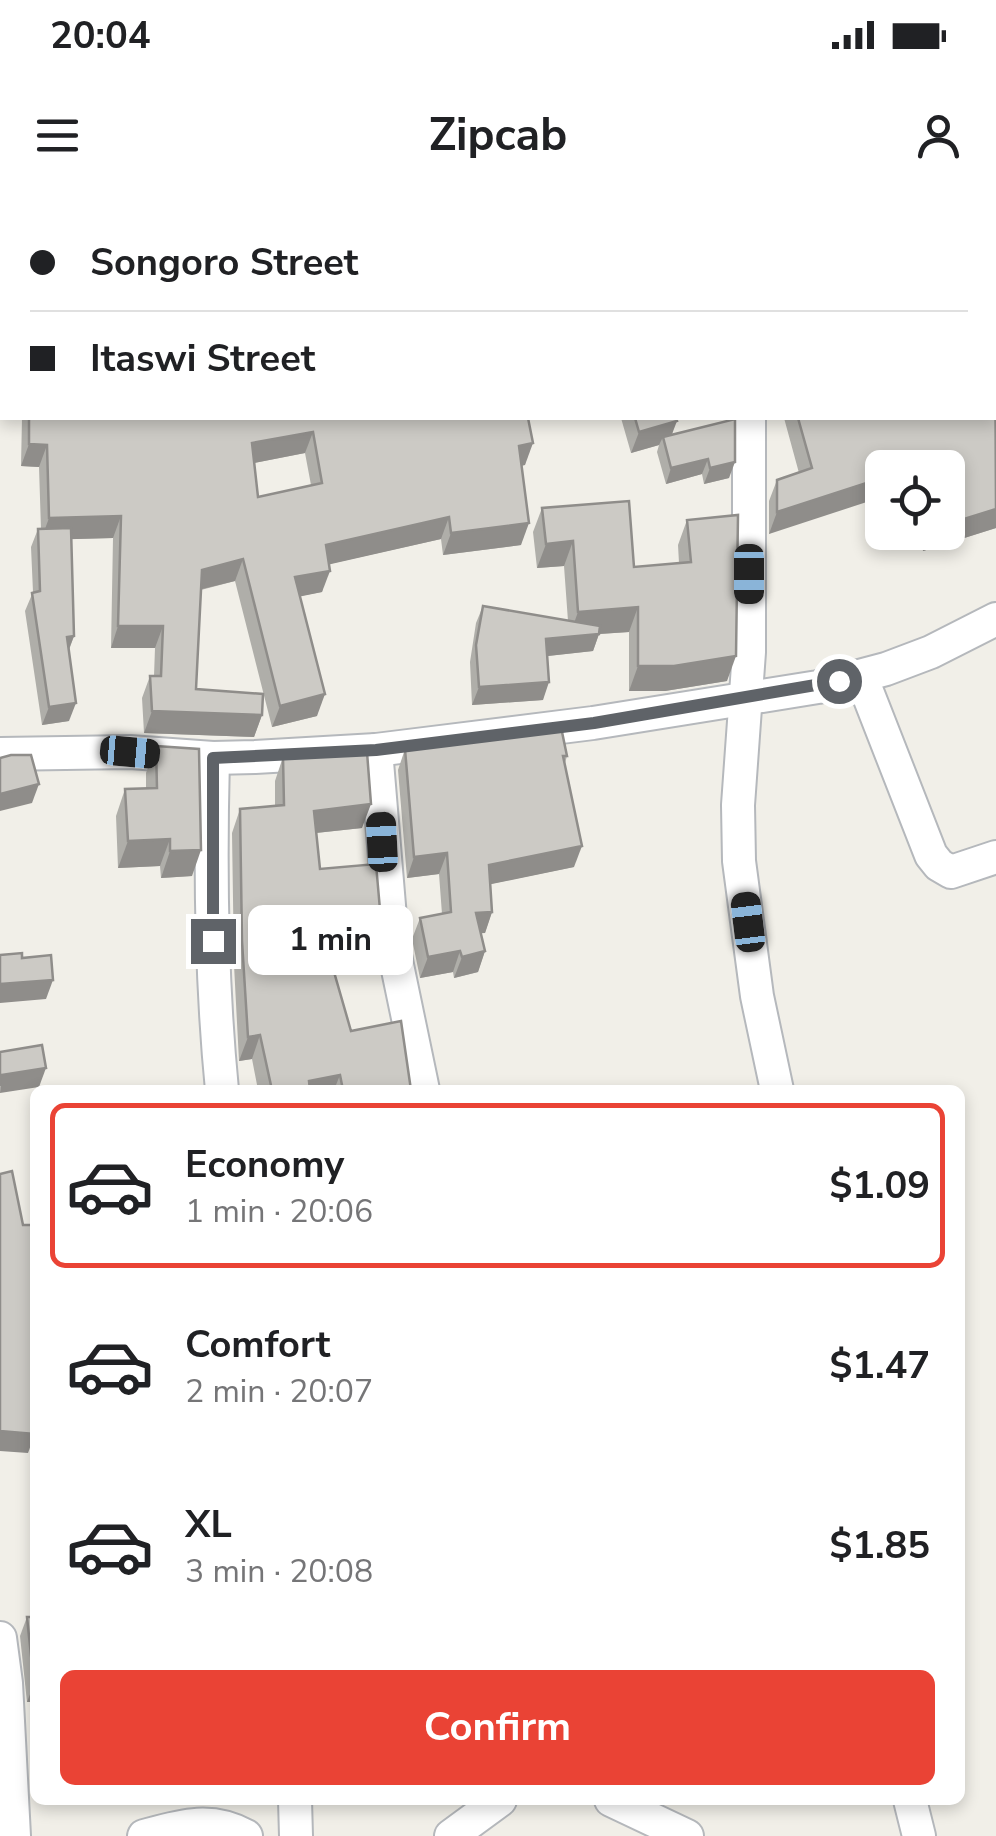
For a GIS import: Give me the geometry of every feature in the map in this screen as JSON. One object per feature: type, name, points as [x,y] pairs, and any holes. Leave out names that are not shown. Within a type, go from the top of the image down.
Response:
[{"type":"street","points":[[749,420],[749,652],[738,806],[739,861],[757,996],[776,1085]]},
{"type":"street","points":[[0,754],[130,752],[213,758],[376,750],[594,723],[818,687],[861,676],[931,652],[996,619]]},
{"type":"street","points":[[861,676],[930,855],[951,872],[996,857]]},
{"type":"street","points":[[376,750],[392,941],[422,1085]]},
{"type":"street","points":[[213,758],[210,866],[222,1085]]},
{"type":"street","points":[[0,1638],[14,1836]]},
{"type":"street","points":[[295,1805],[296,1836]]},
{"type":"street","points":[[451,1836],[493,1805]]},
{"type":"street","points":[[622,1805],[687,1836]]},
{"type":"street","points":[[911,1805],[918,1836]]},
{"type":"street","points":[[144,1836],[191,1823],[227,1825],[246,1836]]},
{"type":"building","points":[[29,420],[528,420],[533,443],[519,446],[529,523],[451,533],[449,517],[326,545],[330,571],[295,577],[325,694],[280,706],[243,559],[202,570],[196,689],[263,694],[262,715],[152,711],[150,676],[161,676],[163,626],[118,626],[121,516],[49,518],[47,445],[29,444]],"holes":[[[313,432],[322,483],[258,497],[252,443]]]},
{"type":"building","points":[[636,420],[677,421],[639,432]]},
{"type":"building","points":[[735,420],[735,462],[710,468],[708,459],[671,468],[663,437]]},
{"type":"building","points":[[799,420],[996,420],[996,509],[965,519],[965,450],[865,450],[865,484],[777,512],[777,480],[812,468]]},
{"type":"building","points":[[629,501],[634,567],[691,562],[687,520],[738,515],[736,656],[674,666],[638,666],[638,607],[578,612],[573,541],[546,544],[542,508]]},
{"type":"building","points":[[71,528],[74,636],[67,637],[76,703],[49,707],[32,593],[40,591],[38,529]]},
{"type":"building","points":[[483,606],[600,626],[599,634],[546,639],[549,682],[479,687],[476,645]]},
{"type":"building","points":[[561,727],[567,756],[563,756],[582,846],[489,865],[492,912],[476,913],[485,951],[462,957],[460,951],[428,957],[420,918],[451,912],[447,853],[414,857],[405,749]]},
{"type":"building","points":[[156,746],[199,749],[201,850],[170,851],[170,839],[128,841],[125,789],[157,788]]},
{"type":"building","points":[[367,752],[371,804],[314,811],[320,869],[376,864],[381,921],[340,924],[342,942],[326,944],[351,1031],[401,1021],[410,1085],[342,1085],[340,1075],[309,1081],[309,1085],[271,1085],[260,1035],[248,1037],[240,809],[284,805],[283,757]]},
{"type":"building","points":[[31,755],[39,784],[0,794],[0,758]]},
{"type":"building","points":[[22,953],[22,958],[51,955],[53,980],[0,984],[0,955]]},
{"type":"building","points":[[42,1045],[46,1068],[1,1075],[0,1086],[0,1052]]},
{"type":"building","points":[[12,1171],[23,1225],[30,1225],[30,1434],[0,1431],[0,1174]]},
{"type":"route","points":[[213,941],[213,758],[376,750],[524,732],[839,681]]}]
